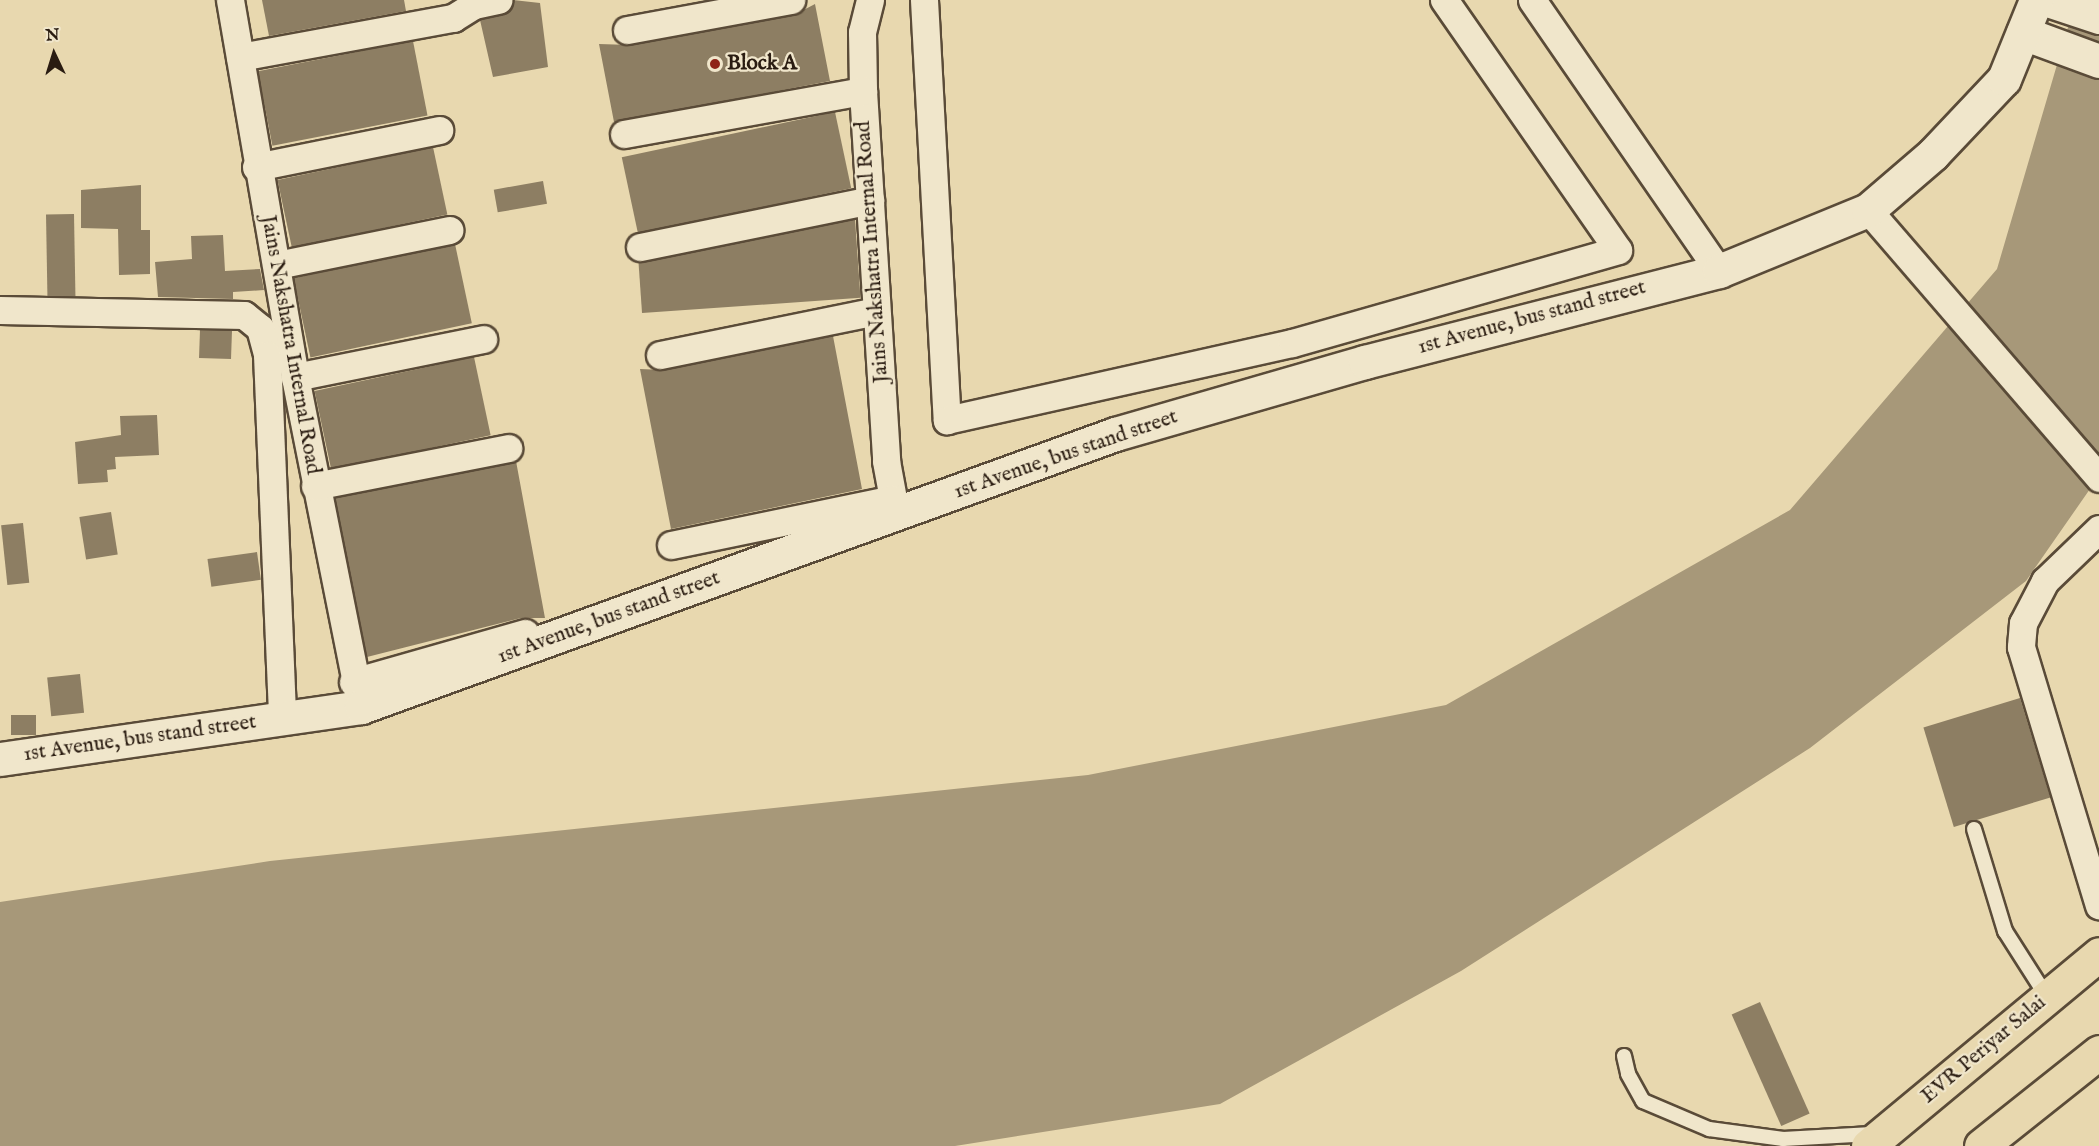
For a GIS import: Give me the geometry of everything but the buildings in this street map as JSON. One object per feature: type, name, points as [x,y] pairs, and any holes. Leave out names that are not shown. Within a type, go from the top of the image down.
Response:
[{"type":"main road","name":"EVR Periyar Salai","points":[[1876,1140],[2099,954]]},
{"type":"main road","points":[[1981,1146],[2099,1052]]},
{"type":"street","name":"Jains Nakshatra Internal Road","points":[[230,0],[256,167],[277,265],[315,486],[356,693]]},
{"type":"street","points":[[240,57],[453,18],[474,5],[498,0]]},
{"type":"street","points":[[627,30],[791,0]]},
{"type":"street","name":"Jains Nakshatra Internal Road","points":[[870,0],[862,32],[863,91],[876,311],[894,506]]},
{"type":"street","points":[[924,0],[947,420],[1292,343],[1618,250],[1444,0]]},
{"type":"street","points":[[1532,0],[1719,271]]},
{"type":"street","name":"1st Avenue, bus stand street","points":[[0,759],[282,719],[894,506],[1115,434],[1365,362],[1719,271],[1868,210],[1933,154],[2004,79],[2036,0]]},
{"type":"street","points":[[2048,0],[2097,17]]},
{"type":"street","points":[[2023,33],[2091,58]]},
{"type":"street","points":[[624,134],[863,91]]},
{"type":"street","points":[[256,167],[439,130]]},
{"type":"street","points":[[640,247],[870,200]]},
{"type":"street","points":[[1868,210],[2099,478]]},
{"type":"street","points":[[277,265],[449,230]]},
{"type":"street","points":[[0,310],[244,315],[260,328],[267,355],[282,719]]},
{"type":"street","points":[[660,355],[876,311]]},
{"type":"street","points":[[295,377],[483,339]]},
{"type":"street","points":[[315,486],[508,448]]},
{"type":"street","points":[[671,545],[894,506]]},
{"type":"street","points":[[2099,529],[2045,581],[2023,623],[2021,647],[2099,905]]},
{"type":"street","points":[[356,693],[557,623]]},
{"type":"lane","points":[[1974,829],[2005,932],[2047,997]]},
{"type":"lane","points":[[1624,1056],[1633,1088],[1643,1101],[1709,1129],[1783,1139],[1876,1140]]},
{"type":"shaded area","points":[[2076,0],[2099,0],[2099,476],[2026,581],[1810,748],[1461,971],[1220,1104],[955,1146],[0,1146],[0,902],[270,861],[1088,775],[1446,705],[1790,510],[1997,269]]},
{"type":"place","name":"Block A","points":[[715,64]]}]
